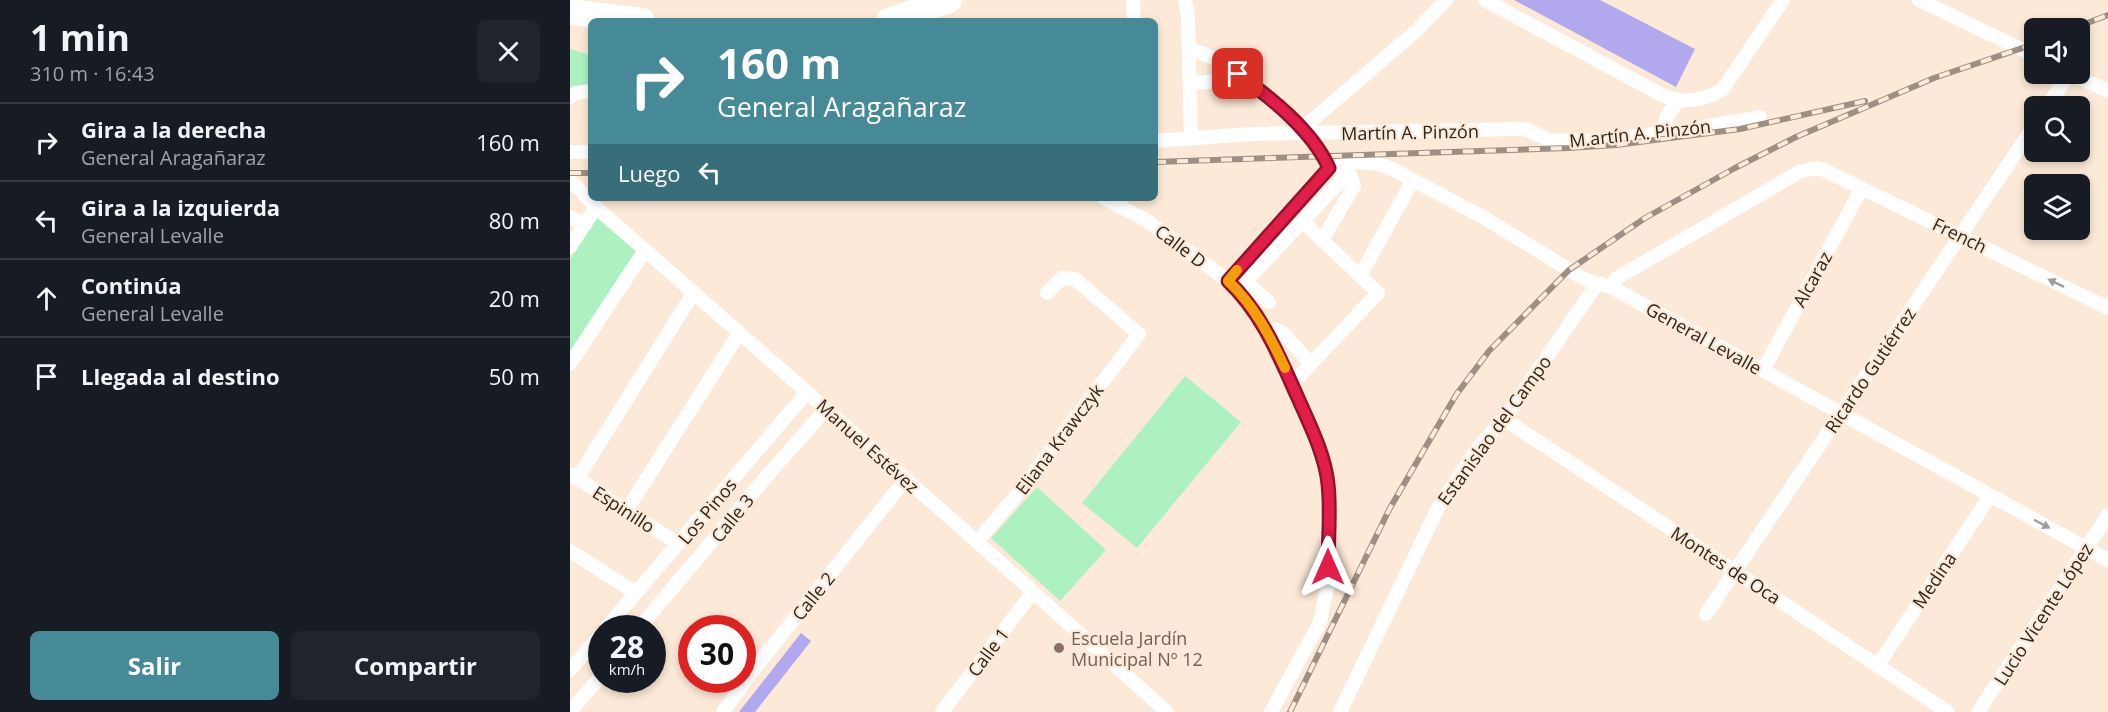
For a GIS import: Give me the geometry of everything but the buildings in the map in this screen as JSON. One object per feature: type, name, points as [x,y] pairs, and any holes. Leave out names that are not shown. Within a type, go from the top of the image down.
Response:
[{"type":"highway","points":[[898,18],[950,0]]},
{"type":"highway","points":[[570,12],[618,18]]},
{"type":"street","points":[[1185,0],[1188,17],[1191,139]]},
{"type":"street","points":[[1305,131],[1417,30],[1446,0]]},
{"type":"street","points":[[1485,0],[1662,95],[1685,101],[1713,96],[1723,89],[1783,0]]},
{"type":"street","points":[[1919,0],[2024,51]]},
{"type":"street","points":[[1133,3],[1134,18]]},
{"type":"street","points":[[1189,50],[1198,51],[1251,84],[1305,131],[1324,156],[1329,168],[1228,281]]},
{"type":"street","points":[[1190,83],[1221,81],[1251,84]]},
{"type":"street","points":[[2090,83],[2108,91]]},
{"type":"street","points":[[570,97],[575,93],[588,91]]},
{"type":"street","points":[[1665,133],[1666,117],[1685,101]]},
{"type":"street","name":"M.artín A. Pinzón","points":[[1521,129],[1549,140],[1589,141],[1665,133],[1760,117]]},
{"type":"street","name":"Martín A. Pinzón","points":[[1158,141],[1305,131],[1521,129]]},
{"type":"street","name":"Ricardo Gutiérrez","points":[[1706,614],[2024,141]]},
{"type":"street","points":[[570,152],[588,152]]},
{"type":"street","name":"General Levalle","points":[[1329,168],[1379,164],[1413,180],[1516,236],[1569,270],[1597,284],[1611,287],[2108,560]]},
{"type":"street","points":[[1269,302],[1247,283],[1248,279],[1349,167]]},
{"type":"street","points":[[1322,240],[1354,186],[1349,167]]},
{"type":"street","name":"French","points":[[1611,287],[1617,278],[1809,169],[1824,170],[2108,308]]},
{"type":"street","name":"Manuel Estévez","points":[[570,180],[588,199]]},
{"type":"street","points":[[1360,276],[1413,180]]},
{"type":"street","name":"Alcaraz","points":[[1763,370],[1862,188]]},
{"type":"street","name":"Manuel Estévez","points":[[590,201],[1033,592],[1151,707],[1167,712]]},
{"type":"street","name":"Calle D","points":[[1110,201],[1146,220],[1228,281],[1246,300],[1267,331],[1308,420],[1322,460],[1328,485],[1327,588],[1320,622],[1271,712]]},
{"type":"street","points":[[570,247],[596,207]]},
{"type":"street","points":[[570,218],[585,225]]},
{"type":"street","points":[[1292,384],[1378,293],[1302,221]]},
{"type":"street","points":[[570,364],[645,250]]},
{"type":"street","name":"Eliana Krawczyk","points":[[977,542],[1019,492],[1139,334],[1075,279],[1062,278],[1047,292]]},
{"type":"street","name":"Estanislao del Campo","points":[[1340,712],[1438,508],[1477,449],[1504,419],[1597,284]]},
{"type":"street","points":[[574,477],[694,292]]},
{"type":"street","points":[[1267,331],[1277,330],[1283,333],[1311,364]]},
{"type":"street","points":[[626,511],[740,332]]},
{"type":"street","name":"Los Pinos","points":[[617,615],[807,392]]},
{"type":"street","name":"Calle 3","points":[[650,615],[826,409]]},
{"type":"street","name":"Montes de Oca","points":[[1504,419],[1948,712]]},
{"type":"street","name":"Espinillo","points":[[574,477],[678,544]]},
{"type":"street","name":"Calle 2","points":[[723,712],[755,668],[905,480]]},
{"type":"street","name":"Medina","points":[[1878,665],[1990,496]]},
{"type":"street","name":"Lucio Vicente López","points":[[1978,712],[2108,515]]},
{"type":"street","points":[[570,551],[636,594]]},
{"type":"street","name":"Calle 1","points":[[942,712],[1033,592]]},
{"type":"street","points":[[570,670],[588,649]]},
{"type":"street","points":[[570,711],[588,691]]},
{"type":"green space","points":[[570,49],[588,54],[588,84],[570,89]]},
{"type":"green space","points":[[596,217],[636,251],[570,355],[570,259]]},
{"type":"green space","points":[[1185,376],[1241,422],[1137,548],[1082,503]]},
{"type":"green space","points":[[1037,487],[1106,550],[1060,601],[991,538]]},
{"type":"railway","points":[[2090,22],[2108,15]]},
{"type":"railway","points":[[1290,712],[1390,508],[1456,395],[1489,351],[1569,270],[1645,218],[1796,137],[1934,78],[2024,47]]},
{"type":"railway","points":[[1158,162],[1616,145],[1740,129],[1865,101]]},
{"type":"railway","points":[[570,173],[588,173]]},
{"type":"slow traffic","points":[[1237,270],[1228,281],[1239,291],[1267,331],[1285,368]]},
{"type":"place","name":"Escuela Jardín Municipal Nº 12","points":[[1059,648]]},
{"type":"route","points":[[1238,74],[1307,134],[1324,156],[1329,168],[1228,281],[1239,291],[1267,331],[1308,420],[1322,460],[1328,485],[1328,567]]}]
